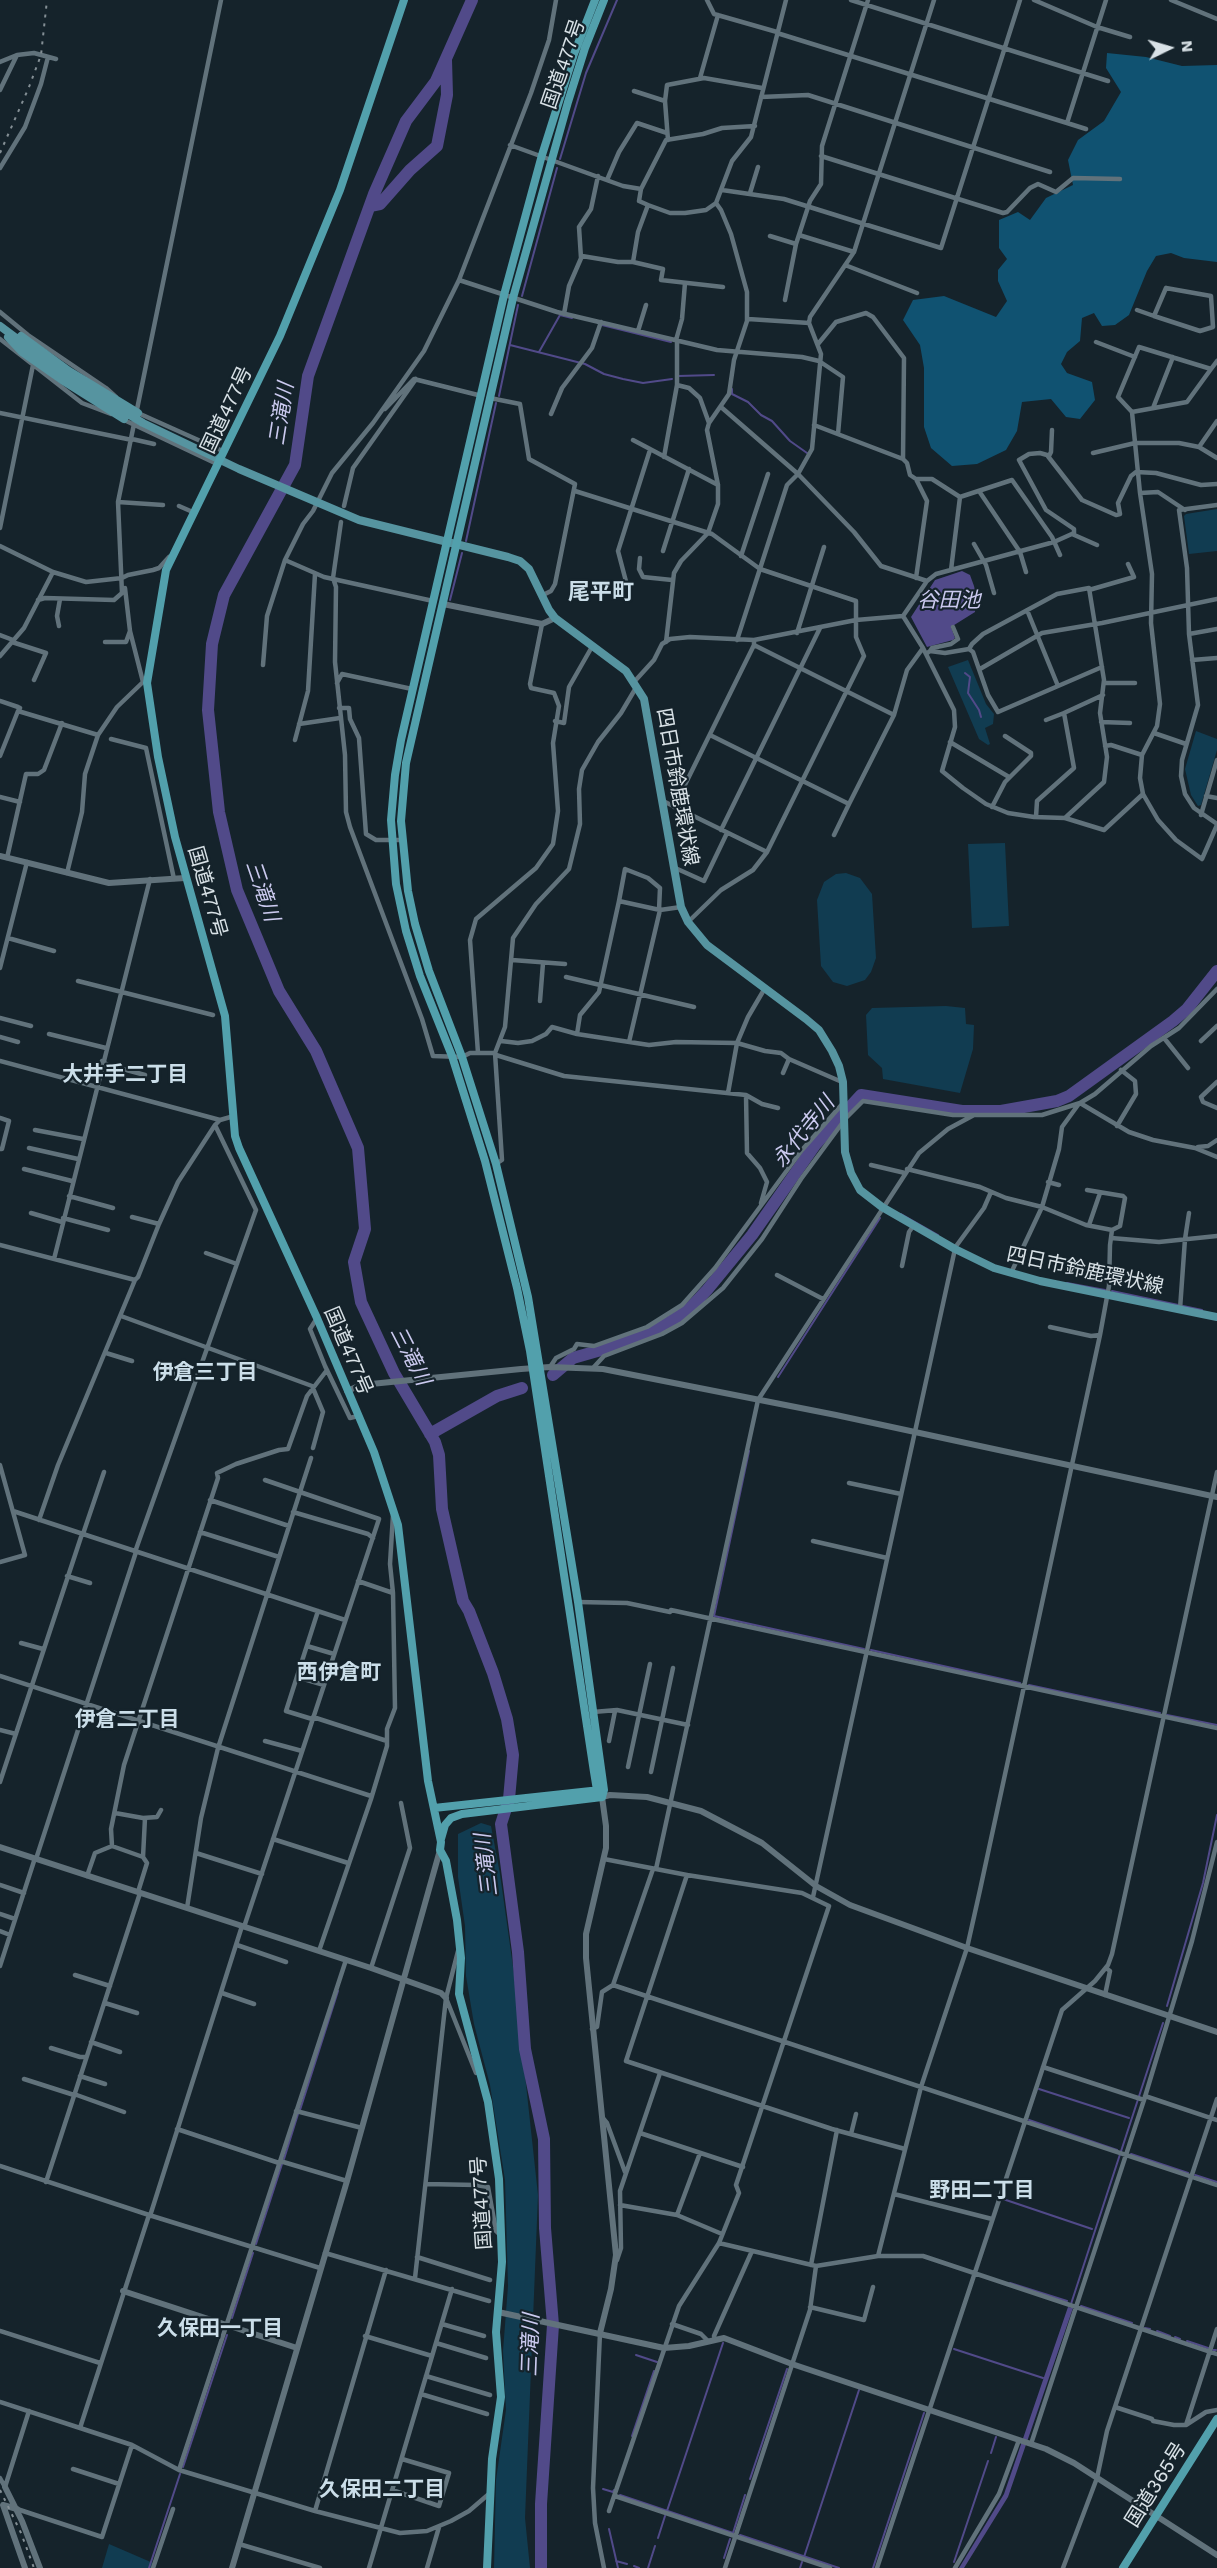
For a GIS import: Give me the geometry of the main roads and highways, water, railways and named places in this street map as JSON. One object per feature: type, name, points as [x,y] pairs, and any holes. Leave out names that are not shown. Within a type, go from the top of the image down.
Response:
[{"type":"highway","name":"国道477号","points":[[404,0],[340,190],[280,336],[166,570],[145,683],[158,757],[185,878],[225,1016],[239,1148],[317,1318],[374,1452],[394,1510],[407,1590],[422,1740],[438,1808],[440,1846],[454,1896],[460,1946],[459,1994],[488,2102],[499,2179],[501,2312],[496,2332],[501,2407],[492,2458],[487,2568]]},
{"type":"highway","name":"国道477号","points":[[595,0],[574,54],[480,396],[412,690],[395,775],[391,820],[415,924],[429,971],[462,1057],[496,1164],[544,1367],[603,1793]]},
{"type":"highway","name":"国道477号","points":[[546,157],[604,0]]},
{"type":"highway","name":"国道477号","points":[[508,296],[490,398],[458,545],[406,763],[397,840],[396,884],[406,931],[420,976],[452,1056],[544,1367],[579,1675],[603,1793]]},
{"type":"highway","points":[[578,1602],[573,1610],[579,1675]]},
{"type":"highway","name":"国道477号","points":[[438,1808],[603,1793]]},
{"type":"highway","name":"国道477号","points":[[440,1846],[443,1831],[451,1818],[462,1814],[576,1796]]},
{"type":"highway","name":"国道365号","points":[[1123,2568],[1217,2419]]},
{"type":"main road","name":"四日市鈴鹿環状線","points":[[0,326],[63,374],[139,424],[222,459],[315,503],[359,520],[520,561],[529,568],[555,618],[626,671],[646,705],[673,867],[681,907],[688,922],[704,943],[819,1030],[840,1066],[845,1112],[845,1152],[854,1181],[860,1190],[882,1207],[914,1226],[1011,1273],[1040,1281],[1181,1306],[1217,1317]]},
{"type":"main road","points":[[0,326],[19,334],[69,371],[138,413]]},
{"type":"main road","points":[[0,326],[22,352],[124,419]]},
{"type":"water","name":"谷田池","points":[[962,571],[970,575],[974,586],[975,612],[951,627],[955,638],[953,640],[927,647],[911,617],[935,580]]},
{"type":"water","points":[[1068,2307],[1073,2308],[1008,2497],[964,2568],[959,2568],[1004,2494]]},
{"type":"waterway","name":"三滝川","points":[[472,0],[436,81],[406,121],[374,194],[308,376],[295,465],[224,595],[212,644],[208,710],[219,812],[237,890],[279,991],[316,1051],[358,1148],[365,1229],[354,1262],[361,1302],[394,1373],[435,1442],[439,1455],[442,1509],[463,1601],[493,1673],[507,1719],[513,1755],[509,1799],[501,1824],[518,1952],[525,2049],[544,2139],[545,2228],[553,2325],[541,2504],[541,2568]]},
{"type":"waterway","points":[[560,159],[586,73],[617,0]]},
{"type":"waterway","name":"三滝川","points":[[370,206],[380,204],[410,170],[437,146],[447,95],[446,60]]},
{"type":"waterway","points":[[522,296],[557,168]]},
{"type":"waterway","points":[[499,396],[518,305]]},
{"type":"waterway","points":[[539,352],[560,315],[572,318]]},
{"type":"waterway","points":[[602,325],[671,342]]},
{"type":"waterway","points":[[510,345],[585,364],[604,374],[623,379],[643,383],[672,379]]},
{"type":"waterway","points":[[678,376],[714,375]]},
{"type":"waterway","points":[[732,389],[732,394],[748,402],[761,415],[772,421],[790,441],[807,453]]},
{"type":"waterway","points":[[466,541],[496,403]]},
{"type":"waterway","points":[[450,600],[462,553]]},
{"type":"waterway","points":[[965,673],[970,677],[968,693],[981,717]]},
{"type":"waterway","name":"永代寺川","points":[[553,1375],[573,1358],[653,1330],[670,1322],[690,1308],[752,1235],[815,1145],[861,1095],[962,1111],[1001,1111],[1057,1101],[1069,1096],[1173,1021],[1187,1009],[1217,971]]},
{"type":"waterway","points":[[901,1214],[938,1235]]},
{"type":"waterway","points":[[778,1377],[880,1218]]},
{"type":"waterway","points":[[1067,1283],[1105,1290]]},
{"type":"waterway","points":[[1112,1291],[1202,1310]]},
{"type":"waterway","name":"永代寺川","points":[[430,1434],[497,1396],[522,1388]]},
{"type":"waterway","points":[[749,1451],[714,1616],[864,1649]]},
{"type":"waterway","points":[[871,1650],[1020,1683]]},
{"type":"waterway","points":[[1029,1685],[1160,1713]]},
{"type":"waterway","points":[[1167,1715],[1217,1725]]},
{"type":"waterway","points":[[1167,2006],[1203,1883],[1217,1815]]},
{"type":"waterway","points":[[300,2110],[338,1991]]},
{"type":"waterway","points":[[1071,2304],[1163,2023]]},
{"type":"waterway","points":[[1039,2089],[1129,2118]]},
{"type":"waterway","points":[[284,2159],[298,2114]]},
{"type":"waterway","points":[[1029,2120],[1117,2150]]},
{"type":"waterway","points":[[1131,2154],[1188,2173]]},
{"type":"waterway","points":[[256,2244],[282,2164]]},
{"type":"waterway","points":[[1195,2175],[1217,2182]]},
{"type":"waterway","points":[[1003,2199],[1092,2229]]},
{"type":"waterway","points":[[232,2318],[253,2253]]},
{"type":"waterway","points":[[1010,2283],[1067,2301]]},
{"type":"waterway","points":[[1081,2306],[1132,2323]]},
{"type":"waterway","points":[[1145,2328],[1150,2329]]},
{"type":"waterway","points":[[1157,2331],[1170,2336]]},
{"type":"waterway","points":[[183,2467],[227,2335]]},
{"type":"waterway","points":[[1175,2337],[1180,2339]]},
{"type":"waterway","points":[[1187,2341],[1208,2348]]},
{"type":"waterway","points":[[667,2511],[723,2343]]},
{"type":"waterway","points":[[954,2349],[1043,2378]]},
{"type":"waterway","points":[[636,2355],[657,2362]]},
{"type":"waterway","points":[[750,2479],[787,2369]]},
{"type":"waterway","points":[[632,2436],[654,2371]]},
{"type":"waterway","points":[[804,2557],[859,2390]]},
{"type":"waterway","points":[[873,2568],[924,2413]]},
{"type":"waterway","points":[[991,2453],[996,2437]]},
{"type":"waterway","points":[[954,2562],[988,2461]]},
{"type":"waterway","points":[[149,2568],[180,2474]]},
{"type":"waterway","points":[[603,2489],[613,2492],[614,2490]]},
{"type":"waterway","points":[[620,2495],[733,2533],[745,2495]]},
{"type":"waterway","points":[[658,2538],[665,2516]]},
{"type":"waterway","points":[[609,2529],[618,2568]]},
{"type":"waterway","points":[[740,2535],[839,2568]]},
{"type":"waterway","points":[[724,2558],[730,2539]]},
{"type":"waterway","points":[[648,2568],[655,2546]]},
{"type":"waterway","points":[[616,2561],[627,2564]]},
{"type":"waterway","points":[[800,2568],[802,2562]]},
{"type":"waterway","points":[[634,2566],[639,2568]]},
{"type":"railway","points":[[0,153],[41,55],[47,0]]},
{"type":"railway","points":[[0,2490],[21,2533],[34,2568]]},
{"type":"district","name":"尾平町","points":[[601,593]]},
{"type":"district","name":"大井手二丁目","points":[[125,1075]]},
{"type":"district","name":"伊倉三丁目","points":[[205,1373]]},
{"type":"district","name":"西伊倉町","points":[[339,1673]]},
{"type":"district","name":"伊倉二丁目","points":[[127,1720]]},
{"type":"district","name":"野田二丁目","points":[[982,2191]]},
{"type":"district","name":"久保田一丁目","points":[[220,2329]]},
{"type":"district","name":"久保田二丁目","points":[[382,2490]]}]
